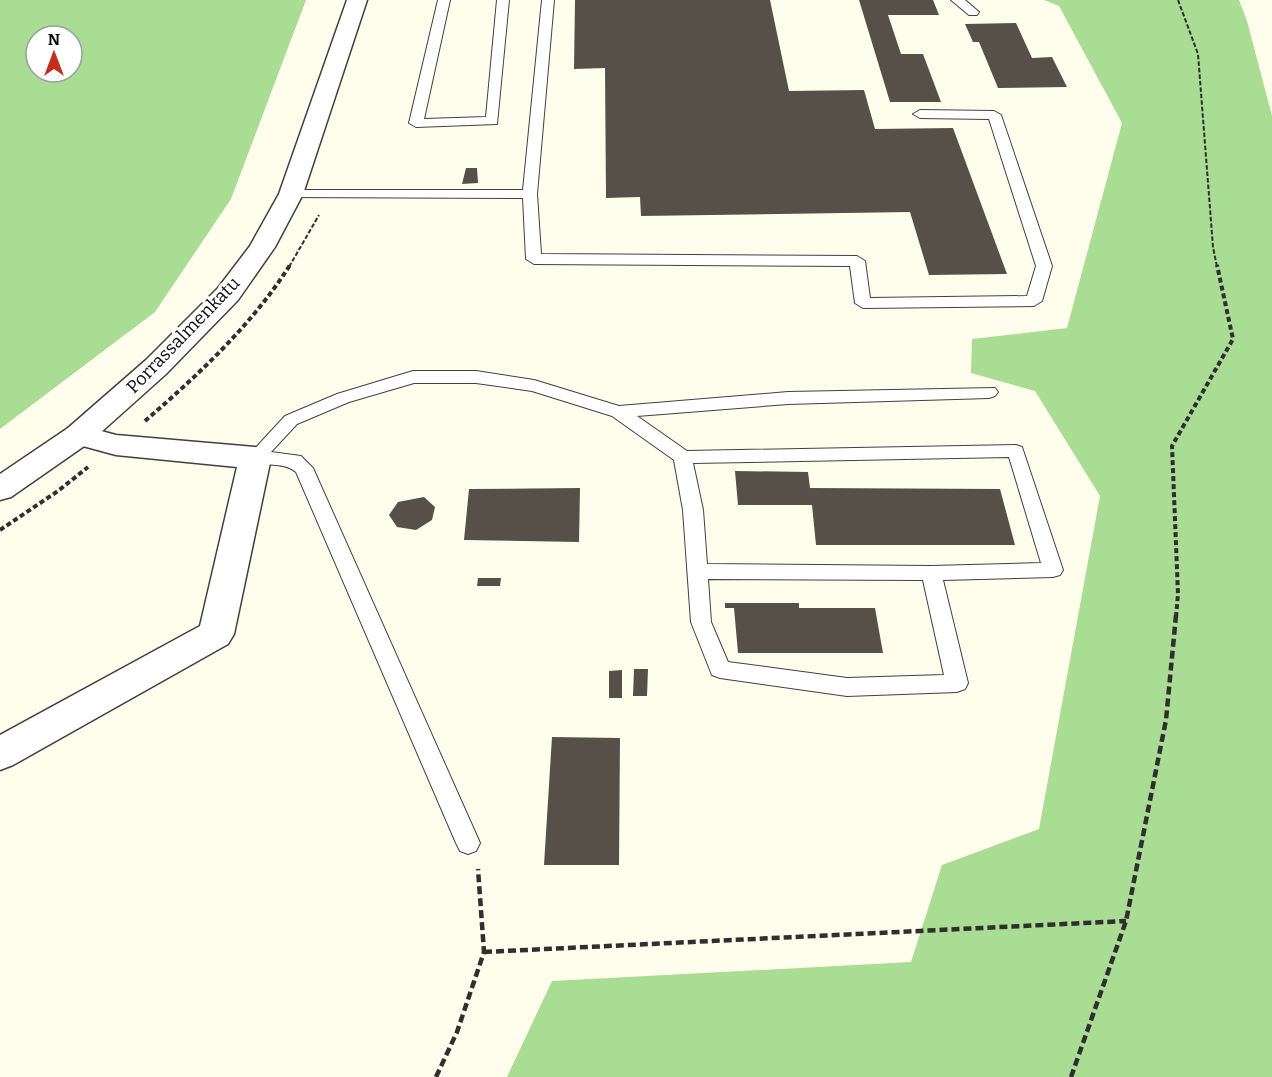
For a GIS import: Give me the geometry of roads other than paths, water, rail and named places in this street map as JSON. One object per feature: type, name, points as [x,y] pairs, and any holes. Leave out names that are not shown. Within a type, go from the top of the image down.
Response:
[{"type":"street","name":"Porrassalmenkatu","points":[[0,489],[79,435],[156,367],[228,294],[262,247],[291,194],[357,0]]},
{"type":"street","points":[[0,754],[216,634],[255,458],[116,445],[79,435]]},
{"type":"lane","points":[[444,0],[416,123],[492,121],[503,0]]},
{"type":"lane","points":[[548,0],[530,194],[534,259],[857,261],[863,303],[1034,301],[1044,266],[994,116],[920,114]]},
{"type":"lane","points":[[957,0],[973,12]]},
{"type":"lane","points":[[291,194],[530,194]]},
{"type":"lane","points":[[255,458],[291,420],[343,398],[413,376],[476,376],[534,386],[618,412],[683,457],[1016,451],[1053,570],[931,573],[697,571]]},
{"type":"lane","points":[[618,412],[788,398],[989,392]]},
{"type":"lane","points":[[683,457],[693,510],[701,622],[720,669],[847,687],[957,683],[931,573]]},
{"type":"lane","points":[[255,458],[294,460],[304,468],[468,843]]}]
